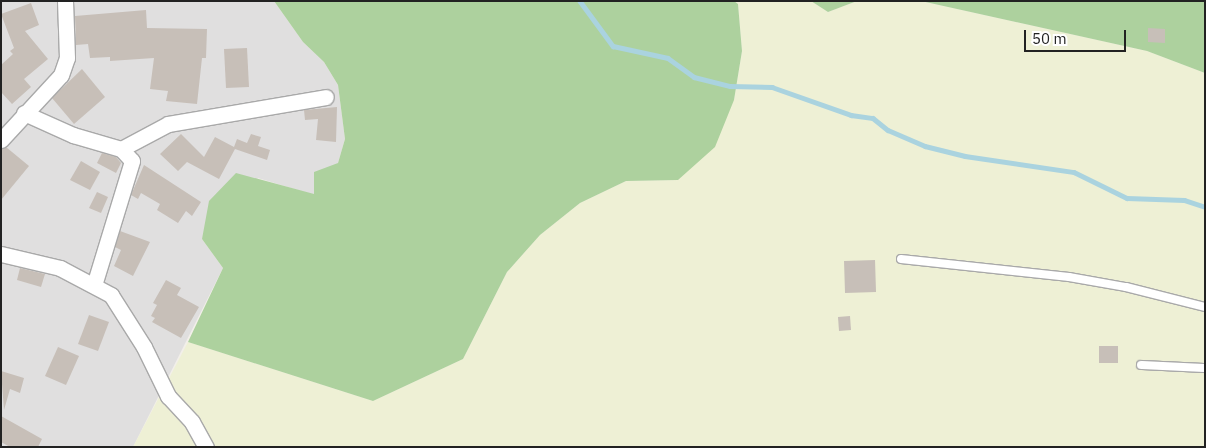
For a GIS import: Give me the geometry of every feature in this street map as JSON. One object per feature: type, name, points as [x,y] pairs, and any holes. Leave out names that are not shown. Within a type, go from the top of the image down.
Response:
[{"type":"street","points":[[1,140],[24,113],[56,82],[65,67],[65,1]]},
{"type":"street","points":[[122,149],[168,124],[326,97]]},
{"type":"street","points":[[24,113],[73,135],[122,149],[132,161],[94,284]]},
{"type":"street","points":[[1,254],[60,268],[94,284],[117,301],[168,396],[192,422],[206,447]]},
{"type":"lane","points":[[901,259],[1069,278],[1126,287],[1205,307]]},
{"type":"lane","points":[[1141,365],[1205,368]]},
{"type":"shaded area","points":[[1,1],[274,1],[303,42],[324,62],[338,85],[345,139],[338,163],[314,195],[258,178],[202,239],[223,268],[133,447],[1,447]]},
{"type":"green space","points":[[274,1],[734,1],[738,4],[742,51],[734,100],[715,147],[678,180],[626,181],[580,203],[540,235],[507,272],[463,359],[373,401],[188,342],[223,268],[202,239],[209,201],[236,173],[314,194],[314,172],[338,163],[345,139],[338,85],[324,62],[303,42]]},
{"type":"green space","points":[[734,1],[811,1],[828,12],[857,1],[921,1],[1147,51],[1205,73],[1205,447],[133,447],[188,342],[373,401],[463,359],[507,272],[540,235],[580,203],[626,181],[678,180],[734,100],[742,51],[738,4]]},
{"type":"green space","points":[[811,1],[857,1],[828,12]]},
{"type":"green space","points":[[921,1],[1205,1],[1205,73],[1147,51]]},
{"type":"building","points":[[31,3],[39,25],[25,31],[48,59],[24,79],[31,87],[12,104],[1,92],[1,65],[13,54],[10,51],[14,48],[1,14]]},
{"type":"building","points":[[146,10],[147,28],[207,29],[206,58],[202,58],[197,104],[166,101],[168,91],[150,89],[154,58],[110,61],[110,57],[90,58],[88,44],[76,45],[75,16]]},
{"type":"building","points":[[1148,28],[1165,29],[1165,43],[1148,42]]},
{"type":"building","points":[[247,48],[249,87],[226,88],[224,49]]},
{"type":"building","points":[[82,69],[105,97],[74,124],[52,98]]},
{"type":"building","points":[[337,107],[336,142],[316,140],[318,119],[305,120],[304,110]]},
{"type":"building","points":[[181,134],[204,157],[215,137],[234,147],[237,139],[247,143],[251,134],[261,137],[258,146],[270,150],[267,160],[235,149],[219,179],[187,162],[178,171],[160,154]]},
{"type":"building","points":[[6,147],[29,166],[1,200],[1,149]]},
{"type":"building","points":[[102,153],[116,157],[121,163],[116,173],[97,163]]},
{"type":"building","points":[[81,161],[100,172],[90,190],[70,180]]},
{"type":"building","points":[[144,165],[201,202],[192,216],[186,211],[178,223],[157,210],[160,204],[141,193],[138,199],[131,195]]},
{"type":"building","points":[[97,192],[108,197],[101,213],[89,208]]},
{"type":"building","points":[[120,231],[150,242],[133,276],[114,266],[121,250],[115,247]]},
{"type":"building","points":[[875,260],[876,292],[845,293],[844,261]]},
{"type":"building","points":[[20,268],[45,274],[41,287],[17,280]]},
{"type":"building","points":[[166,280],[181,288],[177,295],[199,307],[181,338],[152,322],[155,318],[151,316],[157,305],[153,303]]},
{"type":"building","points":[[89,315],[109,322],[98,351],[78,344]]},
{"type":"building","points":[[850,316],[851,330],[839,331],[838,317]]},
{"type":"building","points":[[1099,346],[1118,346],[1118,363],[1099,363]]},
{"type":"building","points":[[58,347],[79,356],[66,385],[45,376]]},
{"type":"building","points":[[1,371],[24,378],[20,393],[10,389],[4,410]]},
{"type":"building","points":[[1,416],[42,439],[38,447],[10,447],[1,442]]},
{"type":"waterway","points":[[580,1],[613,46],[668,58],[694,77],[730,86],[772,87],[851,115],[873,118],[888,130],[925,146],[965,156],[1074,172],[1127,198],[1184,200],[1205,207]]}]
